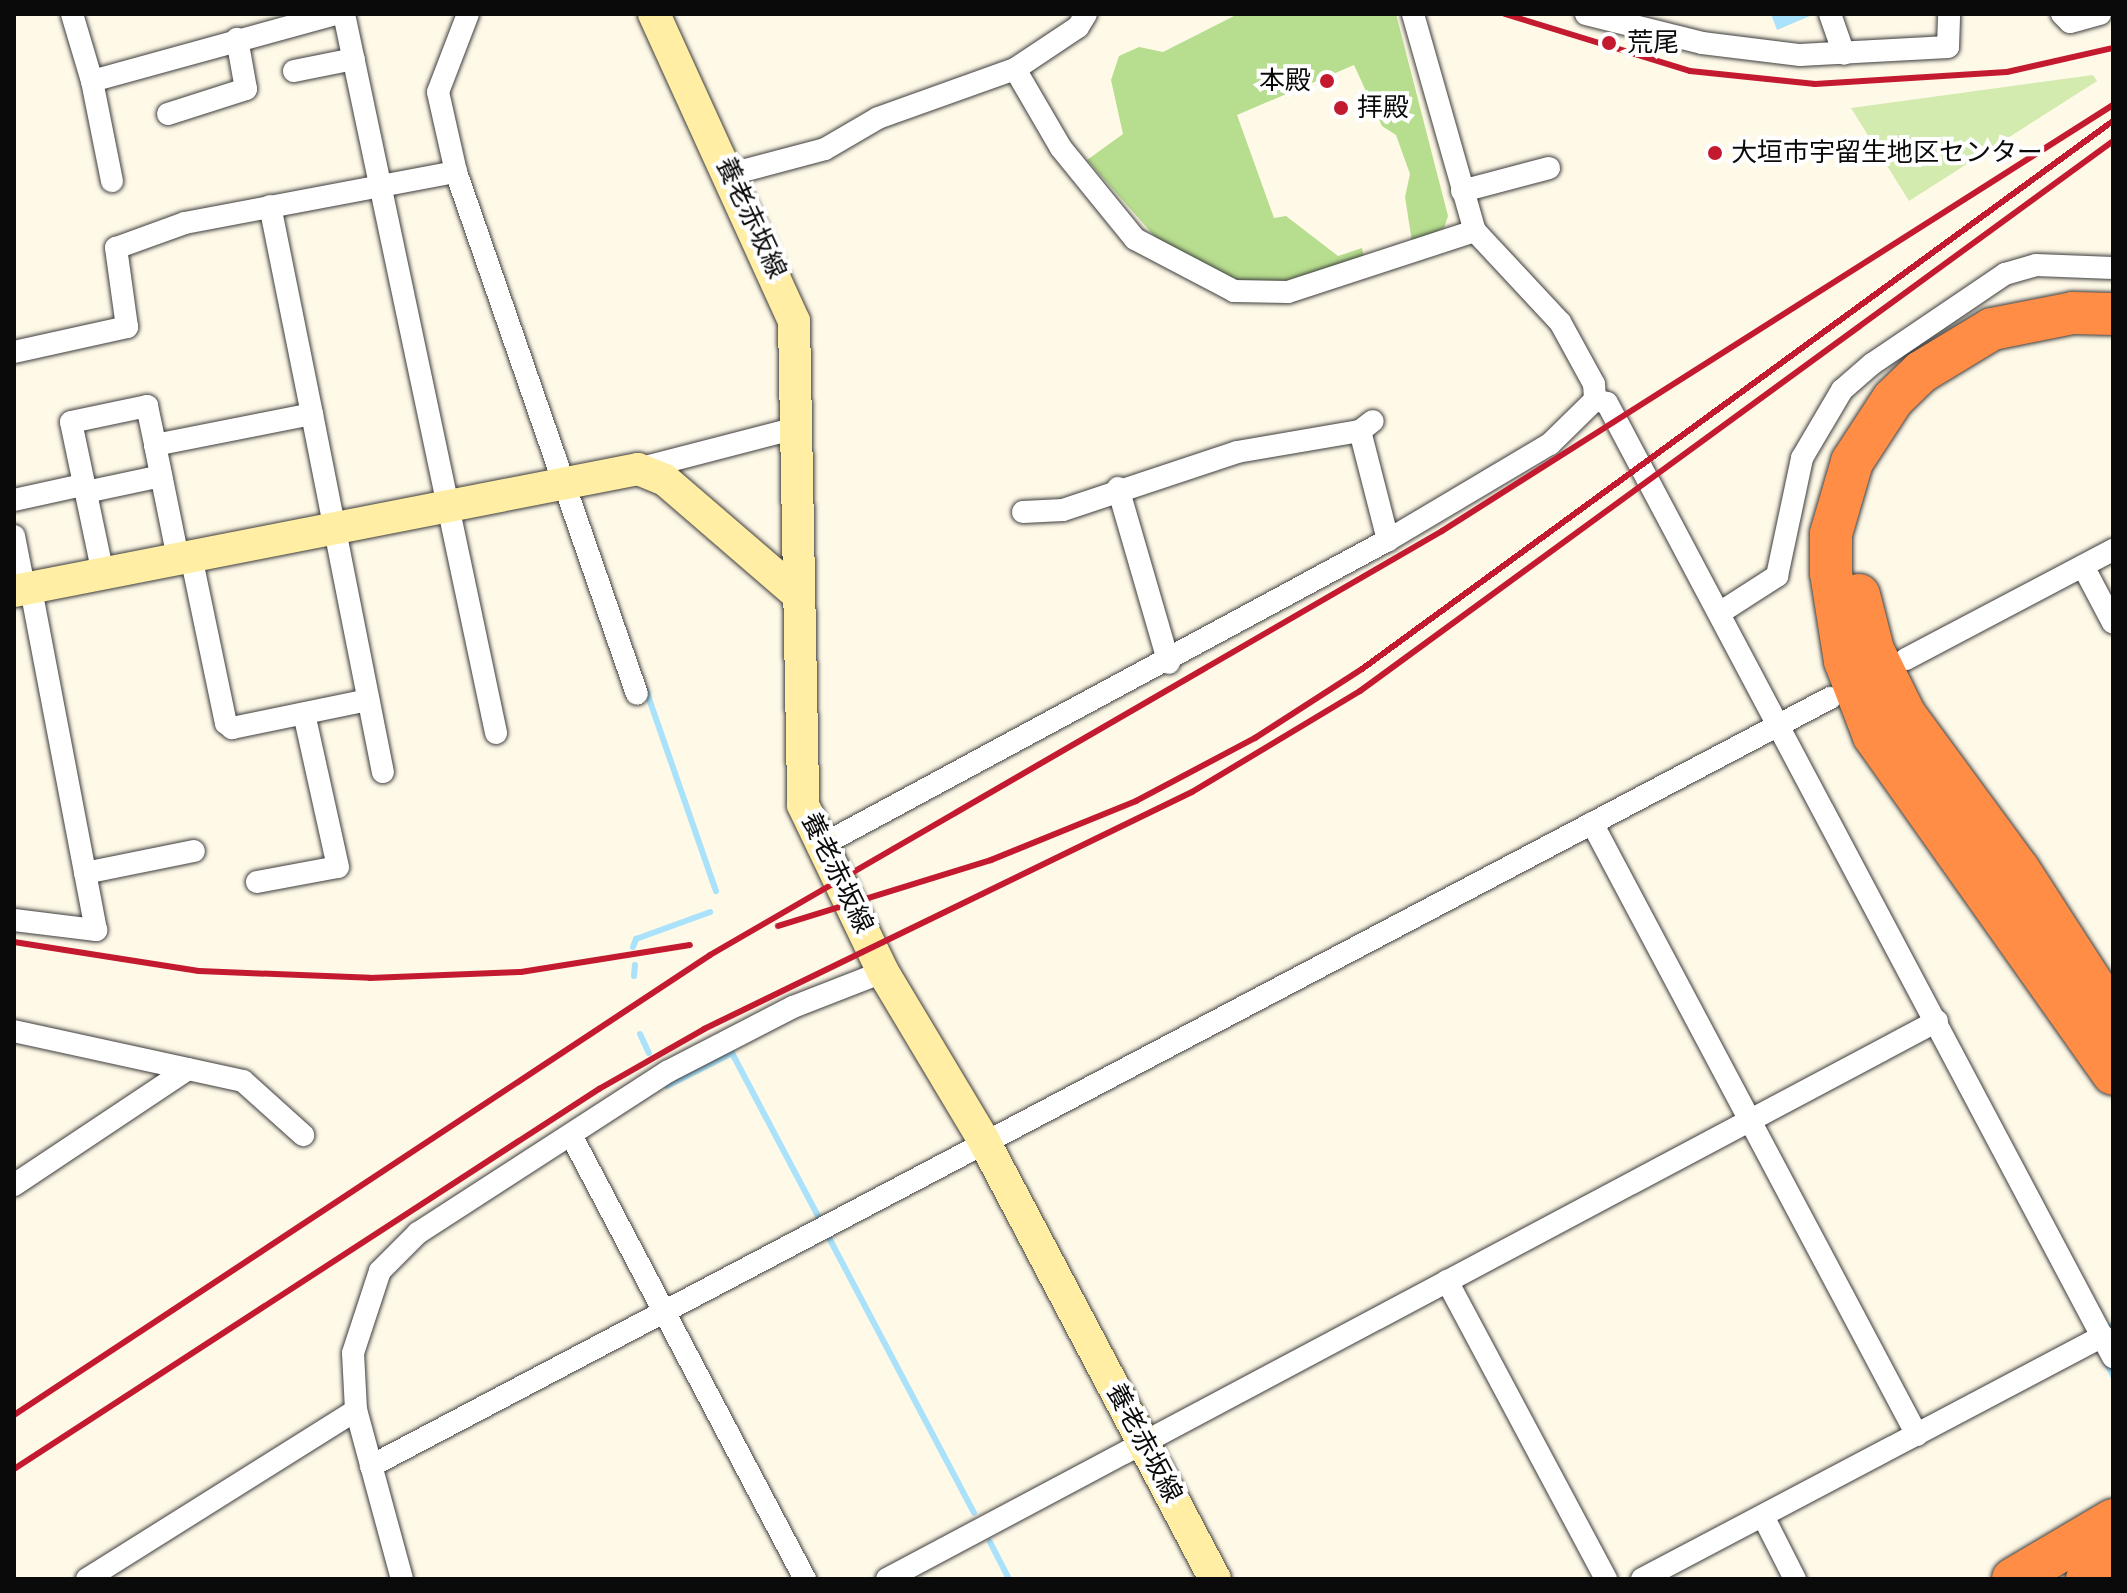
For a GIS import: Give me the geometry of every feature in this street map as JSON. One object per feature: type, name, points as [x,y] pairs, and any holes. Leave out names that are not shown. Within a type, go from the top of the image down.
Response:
[{"type":"highway","points":[[2113,314],[2073,313],[1992,329],[1921,372],[1893,399],[1852,462],[1831,534],[1831,573],[1845,661],[1874,736],[2113,1074]]},
{"type":"highway","points":[[2113,341],[2024,348],[1988,362],[1927,404],[1903,432],[1867,498],[1857,574],[1873,650],[1905,715],[2019,870],[2113,1016]]},
{"type":"highway","points":[[2013,1579],[2113,1520]]},
{"type":"highway","points":[[2087,1579],[2113,1563]]},
{"type":"main road","name":"養老赤坂線","points":[[654,14],[731,174],[794,321],[799,771],[820,846],[883,972],[984,1141],[1215,1579]]},
{"type":"main road","points":[[23,589],[563,479],[638,469],[665,480],[797,594]]},
{"type":"street","points":[[72,14],[92,81],[112,181]]},
{"type":"street","points":[[92,81],[336,14]]},
{"type":"street","points":[[344,14],[496,733]]},
{"type":"street","points":[[468,14],[438,92],[456,172],[637,694]]},
{"type":"street","points":[[731,174],[825,149],[878,118],[1015,69],[1078,27],[1086,14]]},
{"type":"street","points":[[820,846],[1169,663],[1388,540],[1550,444],[1595,400],[1594,384],[1560,322],[1475,231],[1413,14]]},
{"type":"street","points":[[1586,14],[1702,43],[1844,54],[1948,47],[1949,14]]},
{"type":"street","points":[[1830,14],[1844,54]]},
{"type":"street","points":[[2062,14],[2070,22],[2100,14]]},
{"type":"street","points":[[168,114],[246,89],[237,39]]},
{"type":"street","points":[[294,71],[354,59]]},
{"type":"street","points":[[1015,69],[1061,148],[1135,239],[1234,291],[1288,292],[1475,231]]},
{"type":"street","points":[[1462,191],[1549,168]]},
{"type":"street","points":[[14,352],[127,327],[116,248],[185,223],[456,172]]},
{"type":"street","points":[[270,206],[383,772]]},
{"type":"street","points":[[1721,612],[1777,576],[1802,458],[1819,422],[1862,372],[2005,274],[2036,265],[2113,268]]},
{"type":"street","points":[[1595,400],[1607,403],[1721,612],[2113,1357]]},
{"type":"street","points":[[103,574],[71,422],[147,406],[161,476],[185,557],[226,723],[304,714],[368,700]]},
{"type":"street","points":[[155,445],[312,414]]},
{"type":"street","points":[[1023,512],[1063,510],[1118,488],[1237,452],[1366,426],[1388,540]]},
{"type":"street","points":[[638,469],[797,428]]},
{"type":"street","points":[[14,500],[161,476]]},
{"type":"street","points":[[1118,488],[1169,663]]},
{"type":"street","points":[[14,536],[96,930],[14,920]]},
{"type":"street","points":[[1906,659],[2113,550]]},
{"type":"street","points":[[2083,566],[2113,623]]},
{"type":"street","points":[[371,1466],[664,1308],[1830,698]]},
{"type":"street","points":[[257,882],[338,867],[304,714]]},
{"type":"street","points":[[1592,823],[1917,1435]]},
{"type":"street","points":[[85,873],[194,851]]},
{"type":"street","points":[[402,1579],[356,1410],[353,1353],[380,1271],[418,1233],[681,1065],[793,1007],[883,972]]},
{"type":"street","points":[[887,1579],[1937,1021]]},
{"type":"street","points":[[14,1031],[243,1081],[303,1135]]},
{"type":"street","points":[[14,1185],[188,1069]]},
{"type":"street","points":[[571,1135],[805,1579]]},
{"type":"street","points":[[1447,1281],[1606,1579]]},
{"type":"street","points":[[1642,1579],[2103,1336]]},
{"type":"street","points":[[87,1579],[356,1410]]},
{"type":"street","points":[[1763,1516],[1795,1579]]},
{"type":"green space","points":[[1238,14],[1396,14],[1448,216],[1444,228],[1412,242],[1405,197],[1410,174],[1396,135],[1382,126],[1354,65],[1237,115],[1274,218],[1286,216],[1338,256],[1362,248],[1364,258],[1283,284],[1231,280],[1157,239],[1087,160],[1123,134],[1111,80],[1119,56],[1139,47],[1163,52]]},
{"type":"green space","points":[[2093,75],[2097,81],[1909,201],[1851,108]]},
{"type":"water","points":[[1771,14],[1809,14],[1810,16],[1777,30]]},
{"type":"waterway","points":[[646,690],[716,891]]},
{"type":"waterway","points":[[633,947],[636,939],[710,912]]},
{"type":"waterway","points":[[634,976],[635,965]]},
{"type":"waterway","points":[[640,1034],[649,1053]]},
{"type":"waterway","points":[[667,1086],[732,1053],[820,1220]]},
{"type":"waterway","points":[[827,1234],[974,1513]]},
{"type":"waterway","points":[[2106,1362],[2113,1376]]},
{"type":"waterway","points":[[990,1542],[1009,1579]]},
{"type":"railway","points":[[1505,14],[1690,71],[1815,84],[2007,72],[2113,48]]},
{"type":"railway","points":[[14,1415],[710,955],[1442,531],[2113,105]]},
{"type":"railway","points":[[778,926],[991,860],[1136,801],[1255,738],[1362,669],[2113,121]]},
{"type":"railway","points":[[14,1469],[599,1089],[704,1029],[1192,792],[1360,691],[2113,141]]},
{"type":"railway","points":[[14,942],[199,971],[370,978],[521,972],[690,945]]},
{"type":"place","name":"荒尾","points":[[1609,43]]},
{"type":"place","name":"本殿","points":[[1327,81]]},
{"type":"place","name":"拝殿","points":[[1341,108]]},
{"type":"place","name":"大垣市宇留生地区センター","points":[[1715,153]]}]
